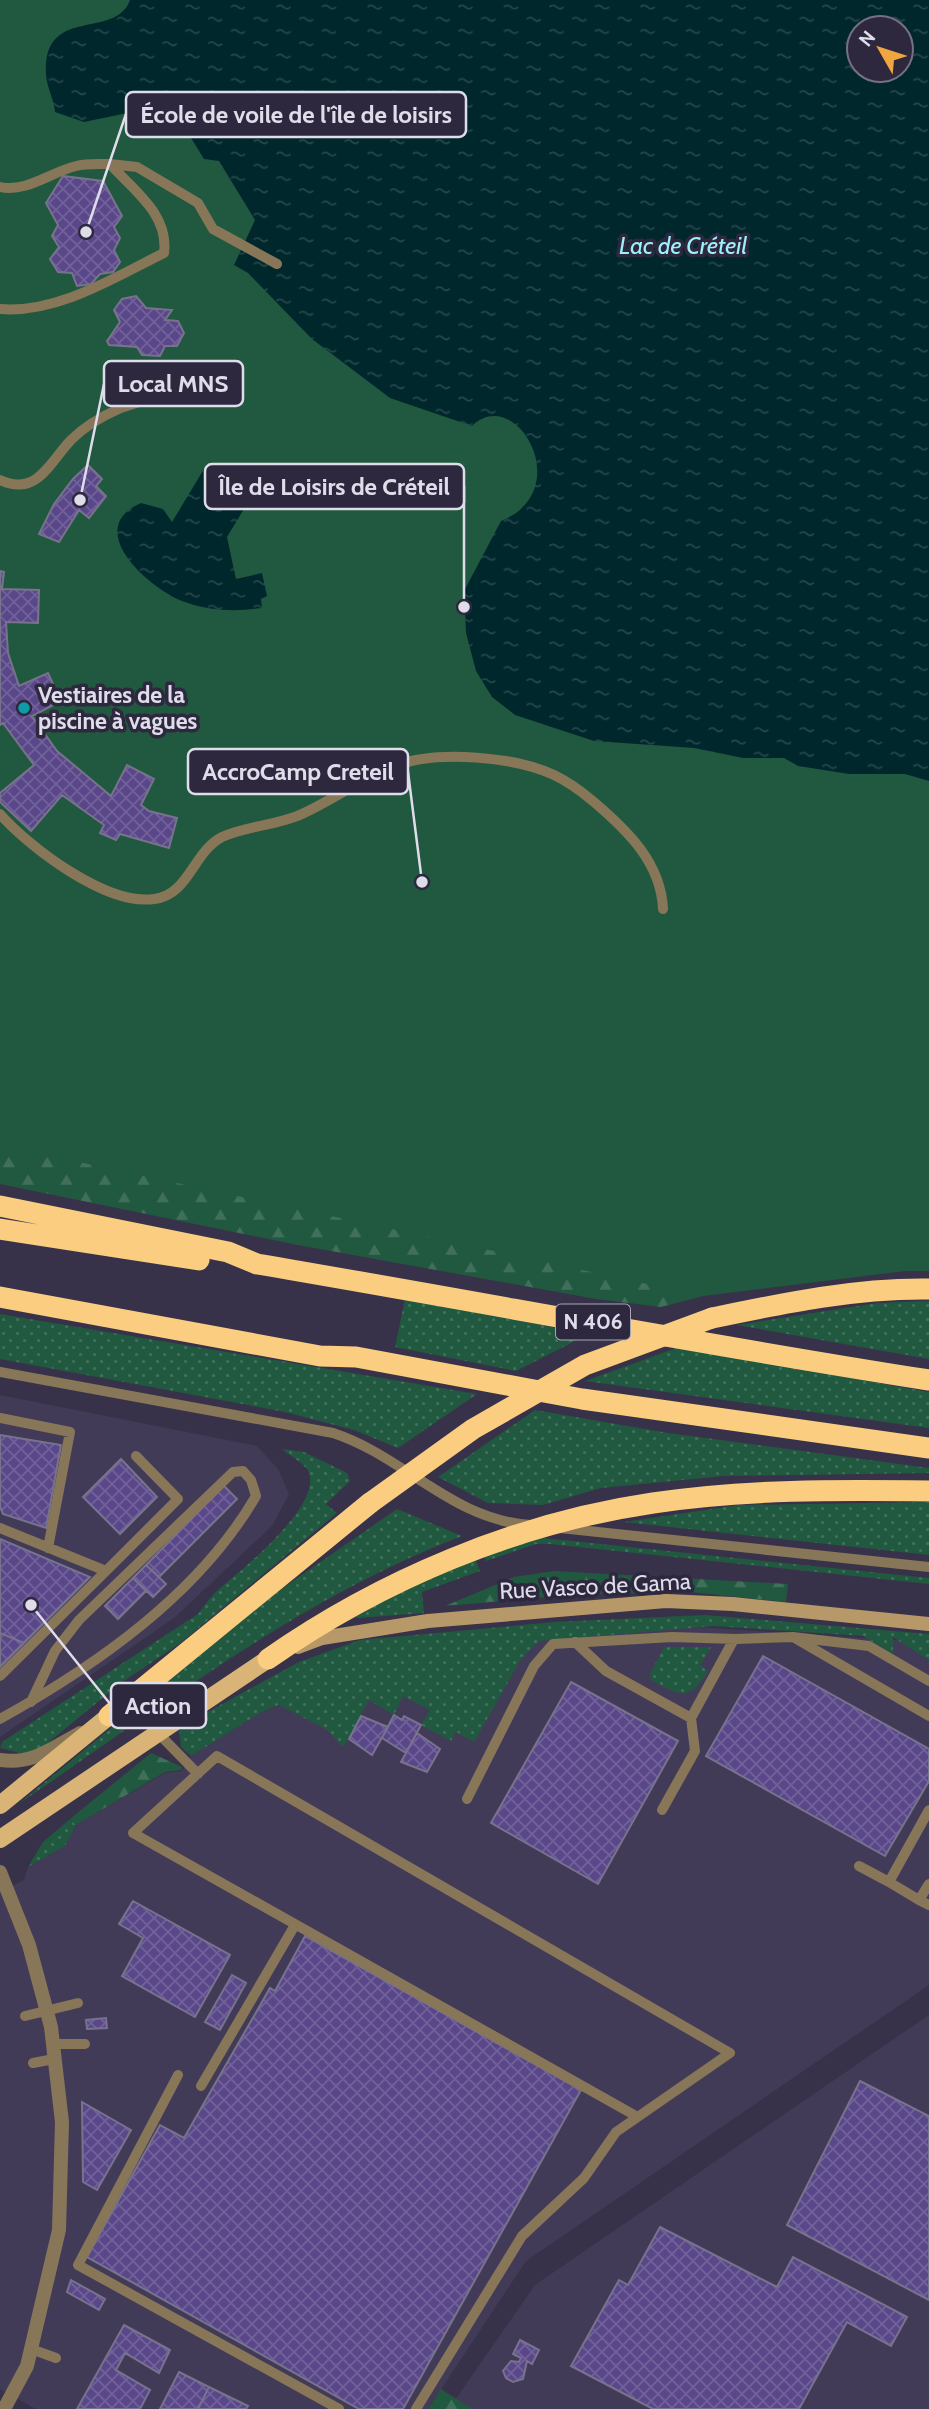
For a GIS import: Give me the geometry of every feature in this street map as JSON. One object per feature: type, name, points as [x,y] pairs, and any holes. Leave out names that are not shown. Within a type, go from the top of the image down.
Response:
[{"type":"highway","name":"N 406","points":[[0,1206],[228,1252],[257,1264],[576,1319],[696,1344],[929,1380]]},
{"type":"highway","points":[[0,1228],[225,1265],[257,1264]]},
{"type":"highway","points":[[0,1282],[323,1346],[356,1357],[582,1399],[929,1448]]},
{"type":"highway","points":[[109,1716],[370,1503],[473,1429],[585,1365],[712,1318],[802,1298],[897,1289],[929,1289]]},
{"type":"highway","points":[[0,1297],[320,1356],[356,1357]]},
{"type":"highway","points":[[268,1658],[320,1623],[398,1582],[549,1526],[653,1503],[788,1490],[929,1491]]},
{"type":"main road","points":[[0,1839],[268,1658]]},
{"type":"main road","points":[[0,1805],[109,1716]]},
{"type":"street","name":"Rue Vasco de Gama","points":[[268,1658],[322,1638],[428,1621],[666,1601],[733,1604],[929,1624]]},
{"type":"street","points":[[0,1760],[23,1762],[33,1759],[109,1716]]},
{"type":"street","points":[[0,1872],[29,1945],[46,2011],[62,2122],[60,2230],[27,2366],[4,2409]]},
{"type":"lane","points":[[0,309],[35,307],[81,293],[164,253],[166,236],[159,217],[110,164]]},
{"type":"lane","points":[[0,187],[8,189],[27,186],[79,165],[137,167],[198,204],[213,229],[277,264]]},
{"type":"lane","points":[[0,480],[24,486],[42,477],[71,441],[92,423],[122,407],[210,387]]},
{"type":"lane","points":[[0,814],[49,857],[83,878],[124,897],[152,900],[170,895],[184,882],[206,848],[223,836],[278,824],[305,813],[365,778],[401,764],[440,755],[495,760],[552,774],[577,788],[600,807],[632,839],[655,870],[662,887],[663,909]]},
{"type":"lane","points":[[0,1372],[333,1433],[378,1451],[457,1504],[478,1514],[518,1524],[929,1567]]},
{"type":"lane","points":[[0,1418],[69,1432],[48,1548]]},
{"type":"lane","points":[[0,1676],[178,1499],[136,1456]]},
{"type":"lane","points":[[0,1719],[31,1702],[133,1633],[232,1535],[256,1496],[251,1480],[243,1471],[233,1472],[79,1620],[55,1651],[31,1702]]},
{"type":"lane","points":[[0,1528],[106,1571]]},
{"type":"lane","points":[[467,1799],[534,1666],[553,1644],[672,1637],[793,1637],[869,1646],[929,1681]]},
{"type":"lane","points":[[793,1637],[929,1716]]},
{"type":"lane","points":[[662,1810],[695,1751],[691,1718],[734,1639]]},
{"type":"lane","points":[[575,1642],[606,1671],[691,1718]]},
{"type":"lane","points":[[156,1732],[198,1774]]},
{"type":"lane","points":[[416,2409],[522,2236],[584,2178],[616,2132],[730,2053],[217,1756],[133,1833],[636,2116]]},
{"type":"lane","points":[[889,1882],[929,1810]]},
{"type":"lane","points":[[859,1866],[924,1903],[929,1884]]},
{"type":"lane","points":[[201,2087],[295,1924]]},
{"type":"lane","points":[[25,2017],[78,2003]]},
{"type":"lane","points":[[33,2063],[54,2052],[85,2044]]},
{"type":"lane","points":[[178,2075],[78,2265],[339,2409]]},
{"type":"lane","points":[[31,2349],[56,2358]]},
{"type":"shaded area","points":[[0,1395],[257,1446],[278,1469],[289,1494],[272,1526],[174,1618],[0,1737]]},
{"type":"shaded area","points":[[598,1621],[929,1642],[929,1985],[526,2261],[428,2409],[36,2409],[0,2389],[0,1892],[24,1880],[28,1867],[65,1846],[76,1825],[165,1773],[182,1771],[191,1756],[260,1713],[314,1692]]},
{"type":"shaded area","points":[[929,2015],[929,2409],[472,2409],[455,2400],[535,2285]]},
{"type":"green space","points":[[0,0],[929,0],[929,1271],[905,1271],[703,1296],[0,1145]]},
{"type":"green space","points":[[0,1144],[696,1270],[703,1296],[661,1307],[596,1299],[298,1245],[0,1184]]},
{"type":"green space","points":[[405,1299],[589,1334],[516,1371],[395,1347]]},
{"type":"green space","points":[[929,1301],[929,1359],[737,1325],[877,1303]]},
{"type":"green space","points":[[0,1314],[477,1394],[398,1448],[354,1430],[285,1412],[0,1359]]},
{"type":"green space","points":[[679,1347],[929,1392],[929,1428],[585,1381]]},
{"type":"green space","points":[[535,1410],[668,1433],[929,1468],[929,1473],[724,1476],[601,1488],[543,1505],[488,1503],[438,1477]]},
{"type":"green space","points":[[282,1449],[304,1452],[347,1473],[350,1481],[326,1504],[337,1513],[179,1644],[121,1683],[44,1746],[24,1754],[0,1748],[2,1742],[198,1614],[216,1592],[279,1535],[305,1499],[310,1483],[307,1469]]},
{"type":"green space","points":[[929,1502],[929,1555],[624,1522],[739,1505]]},
{"type":"green space","points":[[397,1509],[462,1536],[402,1561],[287,1623],[232,1657],[17,1805],[280,1590]]},
{"type":"green space","points":[[543,1538],[929,1578],[929,1584],[550,1544],[536,1544],[486,1561],[484,1555]]},
{"type":"green space","points":[[475,1558],[480,1571],[422,1592],[424,1613],[357,1618],[355,1615],[373,1604]]},
{"type":"green space","points":[[554,1571],[788,1584],[786,1602],[691,1592],[569,1595],[445,1606],[514,1577]]},
{"type":"green space","points":[[705,1615],[929,1634],[929,1660],[893,1637],[893,1654],[863,1636],[714,1626],[539,1641],[521,1659],[474,1742],[456,1732],[451,1741],[421,1725],[430,1710],[403,1696],[394,1715],[369,1700],[343,1747],[326,1729],[279,1705],[260,1713],[191,1756],[181,1747],[179,1730],[191,1721],[299,1662],[360,1640],[555,1622]]},
{"type":"green space","points":[[664,1647],[711,1647],[700,1665],[708,1671],[689,1692],[676,1692],[651,1680],[650,1674]]},
{"type":"green space","points":[[151,1753],[182,1767],[181,1770],[165,1772],[76,1825],[70,1819]]},
{"type":"green space","points":[[70,1819],[76,1825],[65,1846],[28,1867],[43,1842]]},
{"type":"green space","points":[[441,2389],[472,2409],[428,2409]]},
{"type":"water","name":"Lac de Créteil","points":[[130,0],[929,0],[929,781],[905,774],[849,774],[798,766],[784,758],[743,758],[694,748],[594,741],[515,715],[492,697],[476,671],[466,633],[464,591],[501,521],[524,506],[535,487],[537,466],[532,446],[520,429],[505,418],[489,416],[472,426],[390,398],[312,339],[248,273],[234,265],[255,220],[219,161],[204,159],[191,138],[157,113],[142,110],[84,122],[55,112],[46,75],[48,53],[55,39],[67,31],[110,19],[122,12]]},
{"type":"water","points":[[207,464],[255,491],[227,537],[236,579],[262,573],[267,596],[261,599],[262,608],[222,610],[182,601],[168,594],[139,571],[119,542],[118,527],[124,514],[141,503],[163,509],[172,522]]},
{"type":"building","points":[[63,176],[103,181],[122,216],[114,227],[120,238],[114,250],[120,262],[113,272],[100,274],[91,284],[77,286],[72,273],[58,272],[50,259],[59,247],[52,236],[58,225],[46,203]]},
{"type":"building","points":[[136,296],[146,308],[172,310],[165,320],[178,321],[184,333],[177,346],[165,346],[160,356],[142,355],[137,347],[109,345],[107,341],[120,322],[114,310],[122,299]]},
{"type":"building","points":[[88,465],[102,479],[96,486],[106,496],[89,518],[79,510],[59,542],[39,534],[54,504],[73,479]]},
{"type":"building","name":"Vestiaires de la piscine à vagues","points":[[0,571],[4,572],[2,589],[39,590],[38,623],[6,622],[8,653],[19,686],[48,673],[61,701],[32,716],[57,751],[111,796],[127,765],[154,779],[141,805],[149,811],[177,818],[169,848],[120,834],[116,840],[100,833],[104,825],[62,795],[31,831],[0,802],[0,793],[34,765],[3,723],[0,725]]},
{"type":"building","points":[[0,1435],[61,1445],[46,1528],[3,1514],[0,1507]]},
{"type":"building","points":[[121,1459],[157,1497],[120,1534],[83,1497]]},
{"type":"building","points":[[224,1486],[237,1499],[159,1577],[146,1565]]},
{"type":"building","points":[[0,1539],[90,1577],[24,1643],[0,1633]]},
{"type":"building","points":[[146,1565],[166,1584],[153,1597],[133,1578]]},
{"type":"building","points":[[133,1578],[146,1591],[118,1619],[105,1606]]},
{"type":"building","points":[[0,1633],[24,1643],[0,1667]]},
{"type":"building","points":[[763,1656],[929,1749],[929,1781],[885,1856],[706,1756]]},
{"type":"building","points":[[571,1682],[678,1741],[598,1884],[491,1823]]},
{"type":"building","points":[[394,1715],[402,1720],[404,1716],[421,1725],[406,1753],[382,1738]]},
{"type":"building","points":[[361,1716],[388,1727],[372,1755],[349,1739]]},
{"type":"building","points":[[417,1733],[440,1749],[427,1772],[401,1762]]},
{"type":"building","points":[[133,1901],[230,1955],[195,2017],[122,1976],[143,1938],[119,1924]]},
{"type":"building","points":[[305,1936],[581,2090],[403,2409],[359,2409],[87,2257],[160,2125],[184,2138],[270,1988],[275,1991]]},
{"type":"building","points":[[232,1975],[246,1983],[220,2030],[205,2022]]},
{"type":"building","points":[[106,2018],[107,2028],[87,2029],[86,2020]]},
{"type":"building","points":[[860,2081],[929,2116],[929,2300],[787,2225]]},
{"type":"building","points":[[82,2102],[131,2130],[97,2190],[83,2182]]},
{"type":"building","points":[[660,2227],[777,2287],[793,2257],[907,2317],[891,2346],[847,2322],[799,2409],[653,2409],[571,2366],[619,2280],[628,2285]]},
{"type":"building","points":[[71,2280],[105,2299],[99,2310],[67,2292]]},
{"type":"building","points":[[124,2325],[170,2350],[159,2373],[125,2353],[116,2370],[150,2390],[140,2409],[77,2409]]},
{"type":"building","points":[[520,2340],[539,2350],[532,2364],[527,2361],[523,2379],[513,2382],[506,2378],[503,2371],[511,2361],[519,2362],[521,2358],[513,2354]]},
{"type":"building","points":[[179,2372],[209,2387],[198,2409],[160,2409]]},
{"type":"building","points":[[209,2387],[248,2406],[246,2409],[198,2409]]},
{"type":"place","name":"École de voile de l'île de loisirs","points":[[86,232]]},
{"type":"place","name":"Local MNS","points":[[80,500]]},
{"type":"place","name":"Île de Loisirs de Créteil","points":[[464,607]]},
{"type":"place","name":"Vestiaires de la piscine à vagues","points":[[24,708]]},
{"type":"place","name":"AccroCamp Creteil","points":[[422,882]]},
{"type":"place","name":"Action","points":[[31,1605]]}]
